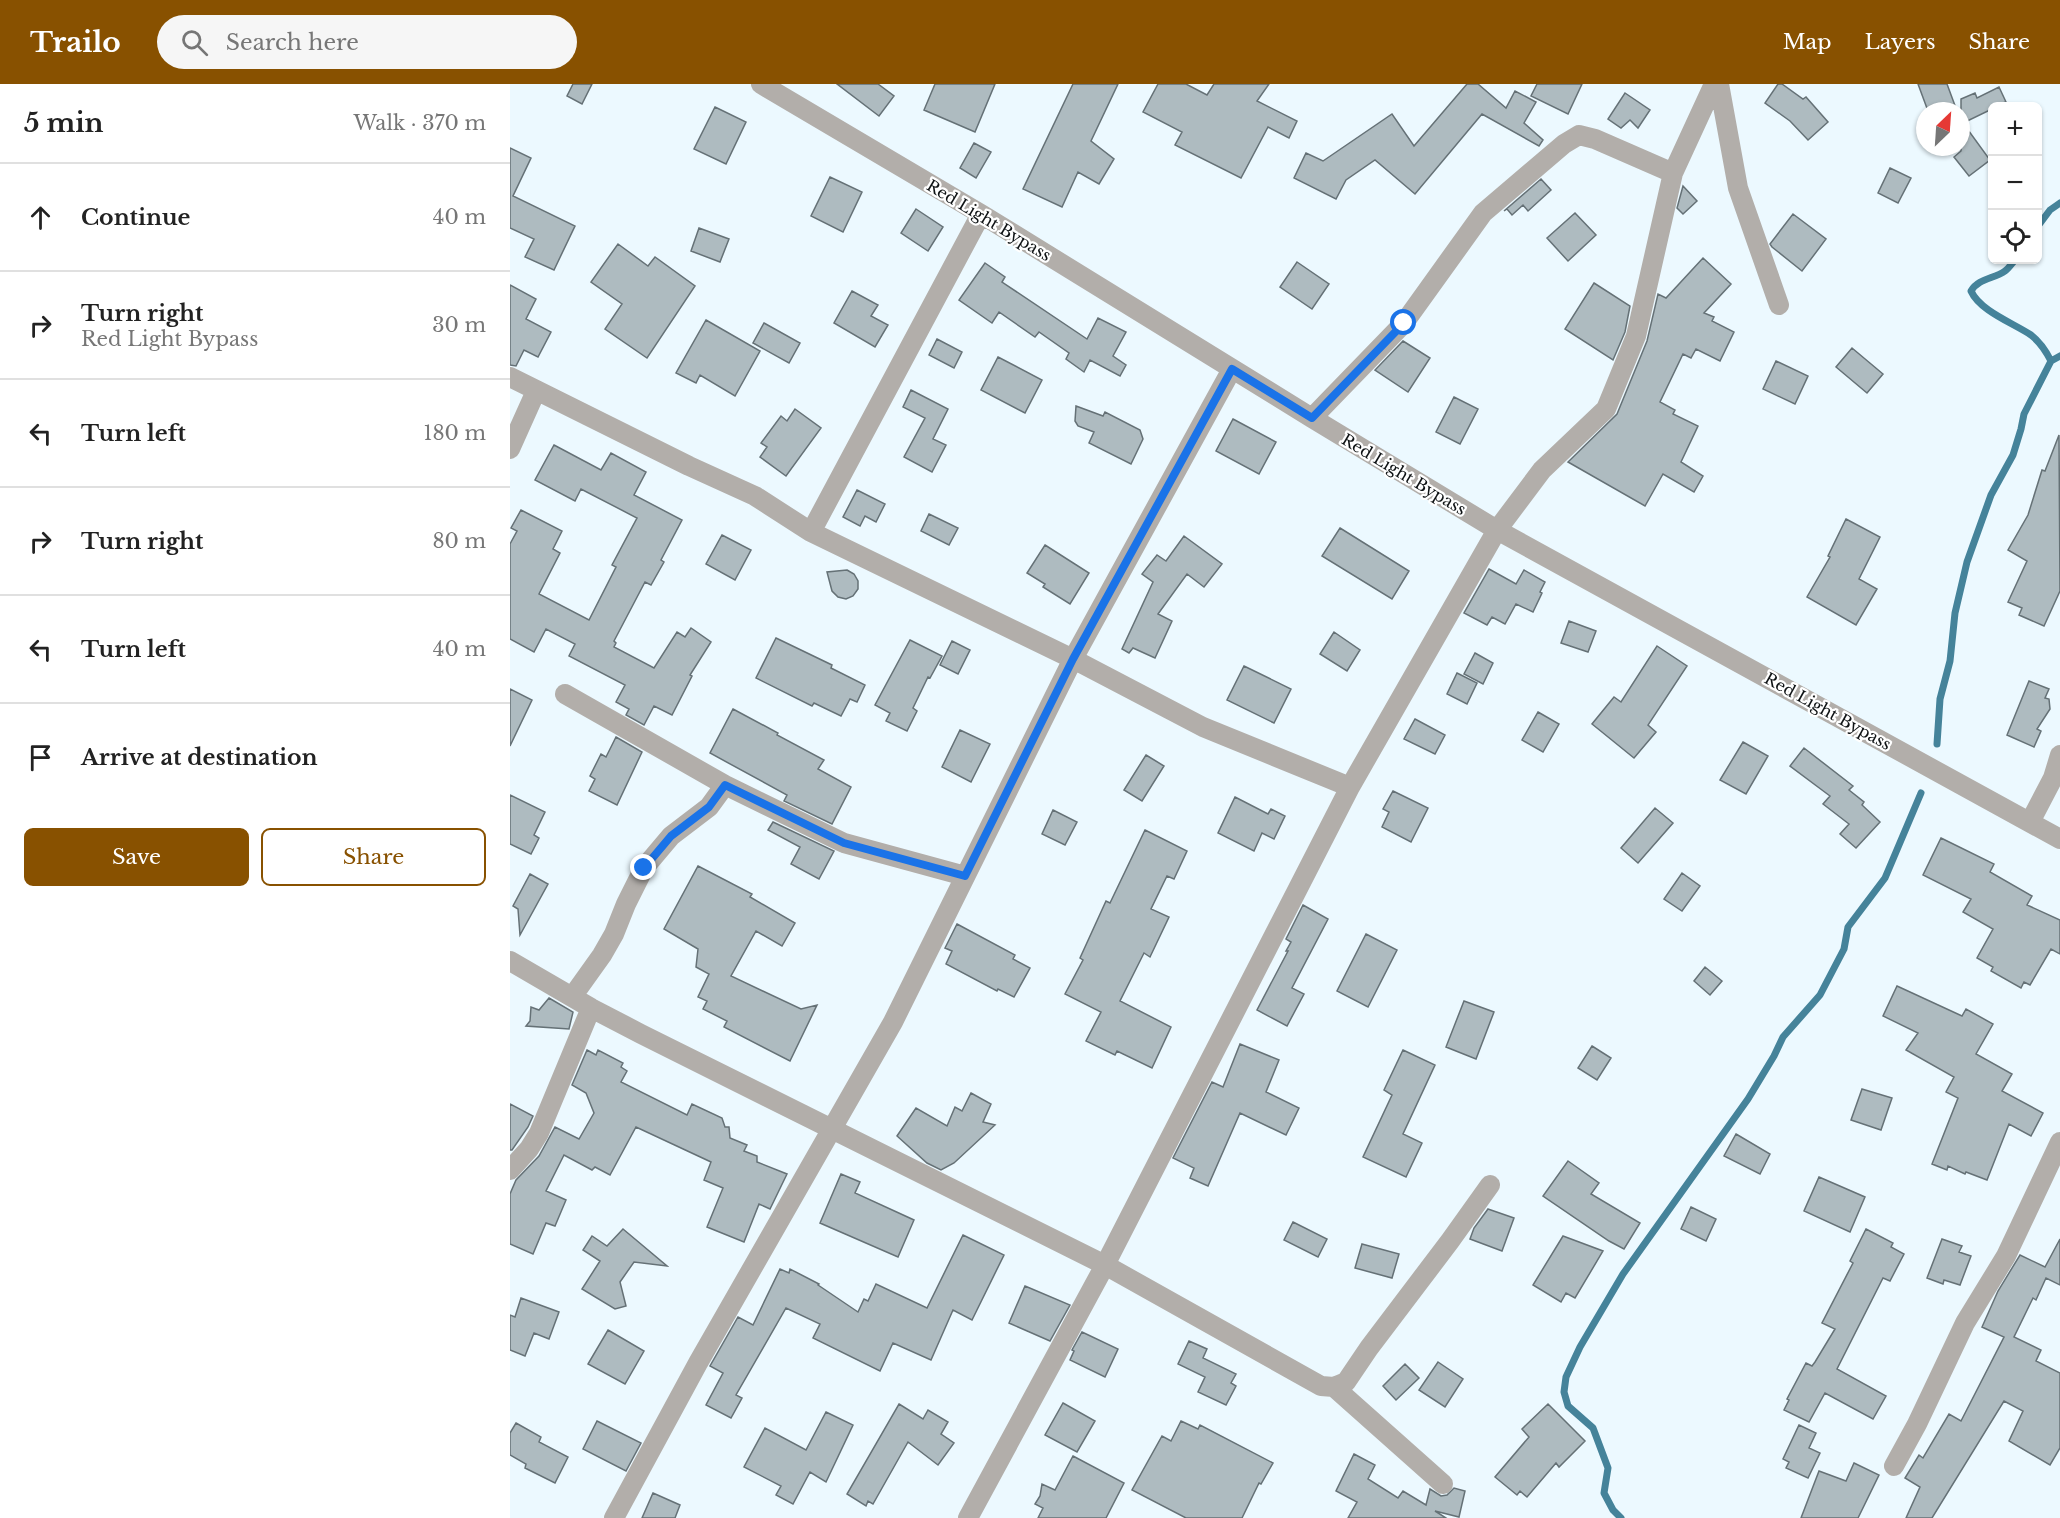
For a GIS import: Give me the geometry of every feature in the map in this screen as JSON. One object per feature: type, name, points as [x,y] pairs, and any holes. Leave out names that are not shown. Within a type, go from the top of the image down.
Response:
[{"type":"street","name":"Red Light Bypass","points":[[761,84],[981,214],[1497,530],[2060,839]]},
{"type":"street","points":[[968,1518],[1106,1265],[1350,787],[1497,530],[1542,470],[1606,409],[1636,336],[1673,173],[1714,84]]},
{"type":"street","points":[[1719,84],[1738,188],[1779,305]]},
{"type":"street","points":[[1312,418],[1404,323],[1483,213],[1564,144],[1579,135],[1595,139],[1673,173]]},
{"type":"street","points":[[811,532],[981,214]]},
{"type":"street","points":[[614,1518],[698,1363],[893,1022],[1073,659],[1232,369]]},
{"type":"street","points":[[510,377],[689,466],[755,496],[811,532],[1073,659],[1203,727],[1350,787]]},
{"type":"street","points":[[510,449],[536,391]]},
{"type":"street","points":[[565,694],[725,785],[844,843],[965,876]]},
{"type":"street","points":[[2030,822],[2053,778],[2060,755]]},
{"type":"street","points":[[572,997],[614,934],[644,868],[671,836],[709,807],[725,785]]},
{"type":"street","points":[[510,961],[591,1008],[1106,1265],[1321,1386],[1334,1387],[1346,1382],[1490,1185]]},
{"type":"street","points":[[510,1170],[529,1149],[539,1133],[591,1008]]},
{"type":"street","points":[[1894,1466],[1917,1424],[1965,1323],[2006,1256],[2060,1142]]},
{"type":"street","points":[[1334,1387],[1443,1484]]},
{"type":"building","points":[[573,84],[592,84],[582,104],[567,96]]},
{"type":"building","points":[[837,84],[878,84],[894,96],[879,116]]},
{"type":"building","points":[[935,84],[995,84],[975,132],[924,110]]},
{"type":"building","points":[[1073,84],[1118,84],[1091,141],[1114,159],[1099,184],[1078,172],[1062,207],[1023,189]]},
{"type":"building","points":[[1158,84],[1186,84],[1207,95],[1214,84],[1269,84],[1257,101],[1297,121],[1289,138],[1268,127],[1241,178],[1175,145],[1182,132],[1143,112]]},
{"type":"building","points":[[1467,84],[1478,84],[1506,108],[1515,91],[1536,102],[1524,123],[1543,140],[1539,146],[1482,114],[1415,194],[1375,160],[1346,180],[1336,199],[1294,178],[1306,153],[1323,161],[1392,114],[1414,146]]},
{"type":"building","points":[[1537,84],[1582,84],[1568,114],[1531,96]]},
{"type":"building","points":[[1778,84],[1782,84],[1803,99],[1806,97],[1828,122],[1808,140],[1790,121],[1765,103]]},
{"type":"building","points":[[1918,84],[1947,84],[1954,102],[1925,102]]},
{"type":"building","points":[[1999,87],[2006,102],[1988,102],[1988,111],[1970,120],[1970,102],[1961,102],[1961,99],[1975,93],[1977,98]]},
{"type":"building","points":[[1625,93],[1650,110],[1638,128],[1630,120],[1621,128],[1608,119]]},
{"type":"building","points":[[715,107],[746,122],[726,164],[694,149]]},
{"type":"building","points":[[1970,133],[1988,157],[1988,162],[1969,176],[1954,157],[1970,156]]},
{"type":"building","points":[[974,143],[991,152],[976,178],[960,168]]},
{"type":"building","points":[[510,148],[531,158],[513,196],[575,226],[554,270],[525,257],[534,239],[510,228]]},
{"type":"building","points":[[1890,168],[1911,178],[1898,203],[1878,193]]},
{"type":"building","points":[[830,177],[862,192],[843,232],[811,216]]},
{"type":"building","points":[[1541,179],[1551,190],[1528,211],[1523,205],[1512,215],[1507,209],[1504,211]]},
{"type":"building","points":[[1683,186],[1697,201],[1683,214],[1677,208]]},
{"type":"building","points":[[916,209],[943,227],[928,251],[901,233]]},
{"type":"building","points":[[1575,213],[1596,235],[1568,261],[1547,238]]},
{"type":"building","points":[[1793,214],[1826,239],[1802,271],[1770,244]]},
{"type":"building","points":[[699,228],[729,239],[720,262],[691,251]]},
{"type":"building","points":[[618,244],[648,266],[655,257],[695,286],[647,358],[605,329],[622,304],[591,282]]},
{"type":"building","points":[[1703,258],[1731,284],[1704,313],[1714,317],[1712,321],[1734,332],[1720,361],[1696,349],[1691,358],[1683,354],[1660,402],[1675,410],[1673,414],[1698,426],[1681,462],[1703,476],[1694,492],[1663,474],[1645,506],[1568,462],[1617,414],[1647,341],[1658,294],[1666,298]]},
{"type":"building","points":[[1297,262],[1329,284],[1312,309],[1280,287]]},
{"type":"building","points":[[985,263],[1005,277],[1002,282],[1087,339],[1098,318],[1126,332],[1113,356],[1126,365],[1120,376],[1090,360],[1084,372],[1066,359],[1069,353],[1039,332],[1035,337],[999,312],[992,323],[959,300]]},
{"type":"building","points":[[1594,283],[1630,306],[1625,332],[1613,360],[1565,329]]},
{"type":"building","points":[[510,285],[536,299],[526,319],[551,332],[538,357],[524,350],[516,366],[510,365]]},
{"type":"building","points":[[852,291],[878,305],[871,316],[888,325],[875,347],[834,323]]},
{"type":"building","points":[[706,320],[760,351],[735,396],[700,375],[696,383],[676,373]]},
{"type":"building","points":[[764,323],[800,343],[789,363],[753,343]]},
{"type":"building","points":[[937,339],[962,352],[954,368],[929,355]]},
{"type":"building","points":[[1403,341],[1430,358],[1408,392],[1375,370]]},
{"type":"building","points":[[1852,348],[1883,374],[1867,393],[1836,367]]},
{"type":"building","points":[[998,357],[1042,380],[1025,413],[981,390]]},
{"type":"building","points":[[1776,361],[1808,376],[1795,404],[1763,389]]},
{"type":"building","points":[[911,390],[948,409],[933,439],[946,445],[932,472],[904,457],[925,418],[903,407]]},
{"type":"building","points":[[1454,397],[1478,409],[1460,444],[1436,432]]},
{"type":"building","points":[[1076,406],[1103,416],[1105,412],[1140,430],[1143,439],[1131,464],[1089,443],[1094,432],[1078,426],[1075,421]]},
{"type":"building","points":[[795,409],[821,428],[786,476],[760,457],[767,447],[761,443],[781,416],[787,421]]},
{"type":"building","points":[[1233,419],[1276,442],[1259,474],[1216,451]]},
{"type":"building","points":[[2059,435],[2060,591],[2044,626],[2019,615],[2022,608],[2008,602],[2027,561],[2008,550],[2028,515],[2042,470],[2045,471]]},
{"type":"building","points":[[554,445],[601,470],[611,453],[646,472],[634,495],[682,520],[661,560],[664,562],[651,585],[645,582],[614,641],[616,643],[614,647],[654,668],[677,632],[685,637],[691,628],[711,642],[690,675],[692,676],[672,715],[654,706],[644,725],[626,715],[629,709],[616,702],[625,685],[569,656],[575,644],[546,629],[534,652],[510,639],[510,544],[517,531],[511,528],[521,510],[562,531],[553,549],[560,553],[539,594],[589,620],[616,567],[612,565],[637,518],[581,489],[575,501],[535,480]]},
{"type":"building","points":[[857,490],[885,504],[876,522],[865,516],[860,526],[843,517]]},
{"type":"building","points":[[929,514],[958,528],[949,545],[921,531]]},
{"type":"building","points":[[1846,519],[1880,537],[1859,579],[1877,589],[1856,625],[1807,597],[1830,557],[1828,556]]},
{"type":"building","points":[[1340,528],[1409,571],[1392,599],[1322,556]]},
{"type":"building","points":[[722,535],[751,550],[735,580],[706,564]]},
{"type":"building","points":[[1184,536],[1222,564],[1204,587],[1187,574],[1158,614],[1172,621],[1155,658],[1133,648],[1129,653],[1122,649],[1153,582],[1142,574],[1157,555],[1166,561]]},
{"type":"building","points":[[1045,545],[1089,573],[1070,604],[1043,587],[1045,584],[1027,573]]},
{"type":"building","points":[[1489,569],[1516,584],[1524,570],[1545,582],[1533,612],[1516,604],[1505,624],[1492,617],[1487,625],[1464,613]]},
{"type":"building","points":[[847,570],[854,574],[858,581],[858,589],[853,596],[846,599],[838,597],[832,591],[827,572]]},
{"type":"building","points":[[1569,621],[1596,631],[1588,652],[1561,643]]},
{"type":"building","points":[[1334,632],[1360,650],[1347,671],[1320,654]]},
{"type":"building","points":[[776,638],[832,665],[831,668],[865,685],[857,702],[850,699],[841,716],[814,703],[812,706],[756,678]]},
{"type":"building","points":[[910,640],[942,656],[930,678],[928,677],[913,708],[917,711],[907,731],[886,721],[890,713],[875,705]]},
{"type":"building","points":[[952,641],[970,650],[958,674],[940,665]]},
{"type":"building","points":[[1657,646],[1687,666],[1648,725],[1656,732],[1634,758],[1592,724],[1614,697],[1621,702]]},
{"type":"building","points":[[1475,653],[1493,663],[1483,684],[1464,674]]},
{"type":"building","points":[[1244,666],[1291,689],[1274,723],[1227,700]]},
{"type":"building","points":[[1457,673],[1477,683],[1467,704],[1447,694]]},
{"type":"building","points":[[2029,681],[2049,689],[2045,698],[2049,699],[2050,709],[2037,729],[2041,731],[2034,747],[2007,735]]},
{"type":"building","points":[[510,689],[532,700],[510,746]]},
{"type":"building","points":[[733,709],[824,760],[818,769],[851,787],[832,824],[784,801],[787,795],[710,753]]},
{"type":"building","points":[[1538,712],[1559,724],[1543,752],[1522,740]]},
{"type":"building","points":[[1415,719],[1445,735],[1435,754],[1404,739]]},
{"type":"building","points":[[960,730],[990,744],[971,782],[942,767]]},
{"type":"building","points":[[616,737],[642,752],[617,805],[589,791],[595,779],[590,776],[601,754],[606,757]]},
{"type":"building","points":[[1743,742],[1768,756],[1746,794],[1720,780]]},
{"type":"building","points":[[1804,748],[1853,786],[1849,790],[1864,802],[1862,805],[1880,822],[1856,848],[1840,834],[1849,824],[1823,804],[1830,796],[1790,766]]},
{"type":"building","points":[[1146,755],[1164,766],[1142,801],[1124,790]]},
{"type":"building","points":[[1393,791],[1428,808],[1411,842],[1382,827],[1389,812],[1383,809]]},
{"type":"building","points":[[510,795],[545,812],[534,835],[539,838],[531,854],[510,844]]},
{"type":"building","points":[[1235,797],[1268,814],[1271,809],[1285,816],[1274,839],[1262,833],[1254,851],[1218,833]]},
{"type":"building","points":[[1655,808],[1673,823],[1638,863],[1621,848]]},
{"type":"building","points":[[1053,810],[1077,822],[1065,845],[1042,834]]},
{"type":"building","points":[[773,822],[834,851],[819,879],[791,864],[800,847],[768,830]]},
{"type":"building","points":[[1145,830],[1187,851],[1174,879],[1167,876],[1151,909],[1169,917],[1150,957],[1144,953],[1120,1001],[1171,1027],[1152,1068],[1117,1051],[1115,1055],[1086,1041],[1101,1012],[1065,994],[1083,960],[1080,958],[1106,901],[1110,903]]},
{"type":"building","points":[[1941,838],[1994,864],[1990,872],[2032,896],[2027,905],[2060,920],[2060,954],[2051,949],[2030,985],[2024,982],[2021,988],[1991,971],[1993,967],[1977,958],[1993,929],[1963,912],[1971,899],[1923,875]]},
{"type":"building","points":[[698,866],[752,894],[750,897],[795,923],[782,946],[756,931],[731,976],[801,1009],[817,1005],[790,1061],[724,1027],[727,1021],[703,1009],[707,1001],[698,997],[709,974],[696,967],[698,949],[664,929]]},
{"type":"building","points":[[1682,873],[1700,886],[1682,911],[1664,899]]},
{"type":"building","points":[[530,874],[548,884],[520,935],[518,909],[513,906]]},
{"type":"building","points":[[1303,905],[1328,919],[1292,988],[1304,994],[1287,1026],[1257,1010],[1288,951],[1286,951],[1291,942],[1286,939]]},
{"type":"building","points":[[957,924],[1015,955],[1013,959],[1030,968],[1014,997],[998,989],[997,991],[946,964],[952,951],[945,948]]},
{"type":"building","points":[[1366,934],[1397,950],[1368,1007],[1337,991]]},
{"type":"building","points":[[1705,967],[1722,981],[1710,995],[1694,981]]},
{"type":"building","points":[[1897,986],[1962,1016],[1966,1009],[1993,1024],[1976,1054],[2012,1074],[2002,1091],[2043,1113],[2031,1136],[2009,1124],[1987,1180],[1948,1166],[1947,1170],[1932,1164],[1958,1098],[1946,1092],[1954,1077],[1906,1050],[1918,1033],[1883,1016]]},
{"type":"building","points":[[549,998],[573,1012],[569,1029],[526,1026],[530,1021],[531,1007],[539,1010]]},
{"type":"building","points":[[1464,1001],[1494,1012],[1476,1059],[1446,1047]]},
{"type":"building","points":[[1240,1044],[1279,1060],[1266,1092],[1299,1108],[1286,1135],[1240,1113],[1208,1186],[1190,1178],[1194,1168],[1173,1158],[1212,1082],[1223,1087]]},
{"type":"building","points":[[1592,1046],[1611,1058],[1597,1080],[1578,1068]]},
{"type":"building","points":[[587,1050],[596,1055],[598,1050],[623,1063],[621,1067],[627,1071],[621,1082],[687,1115],[692,1104],[722,1118],[725,1127],[729,1127],[730,1138],[747,1145],[744,1151],[757,1156],[757,1162],[787,1174],[770,1209],[759,1204],[744,1242],[707,1227],[723,1188],[704,1180],[711,1162],[636,1127],[610,1175],[595,1167],[592,1170],[564,1155],[546,1191],[566,1200],[555,1226],[546,1223],[533,1254],[510,1244],[510,1194],[516,1180],[539,1156],[555,1127],[579,1139],[594,1113],[586,1093],[572,1085]]},
{"type":"building","points":[[1403,1050],[1435,1065],[1403,1134],[1422,1143],[1406,1177],[1363,1157],[1392,1095],[1384,1090]]},
{"type":"building","points":[[1862,1089],[1892,1098],[1881,1130],[1851,1120]]},
{"type":"building","points":[[971,1093],[991,1104],[983,1122],[995,1125],[954,1163],[941,1170],[927,1163],[897,1136],[916,1108],[947,1126],[955,1107],[962,1111]]},
{"type":"building","points":[[510,1104],[533,1116],[512,1150],[510,1150]]},
{"type":"building","points":[[1736,1134],[1770,1154],[1760,1174],[1724,1156]]},
{"type":"building","points":[[1568,1161],[1599,1183],[1591,1194],[1640,1223],[1624,1249],[1543,1196]]},
{"type":"building","points":[[841,1174],[860,1182],[855,1193],[914,1220],[898,1257],[820,1223]]},
{"type":"building","points":[[1819,1177],[1865,1197],[1850,1232],[1804,1211]]},
{"type":"building","points":[[1691,1207],[1716,1219],[1706,1241],[1681,1229]]},
{"type":"building","points":[[1488,1209],[1514,1218],[1502,1251],[1470,1239],[1474,1228]]},
{"type":"building","points":[[1293,1222],[1327,1239],[1318,1257],[1284,1240]]},
{"type":"building","points":[[623,1229],[667,1266],[634,1262],[620,1282],[626,1306],[615,1309],[582,1289],[600,1261],[583,1250],[592,1236],[607,1246]]},
{"type":"building","points":[[1866,1229],[1893,1243],[1891,1247],[1904,1254],[1890,1281],[1883,1278],[1837,1369],[1886,1396],[1873,1419],[1825,1393],[1809,1422],[1784,1410],[1789,1400],[1787,1399],[1806,1363],[1812,1366],[1835,1329],[1822,1323],[1853,1263],[1850,1261]]},
{"type":"building","points":[[963,1235],[1004,1255],[972,1320],[953,1310],[931,1360],[893,1343],[880,1371],[813,1338],[820,1324],[786,1308],[736,1395],[742,1398],[731,1418],[706,1405],[723,1373],[710,1366],[738,1317],[753,1325],[780,1269],[789,1273],[790,1269],[819,1284],[858,1312],[864,1299],[868,1301],[876,1284],[927,1308]]},
{"type":"building","points":[[1563,1236],[1603,1251],[1575,1298],[1566,1293],[1561,1302],[1533,1285]]},
{"type":"building","points":[[1942,1239],[1962,1246],[1959,1252],[1971,1256],[1960,1285],[1944,1280],[1943,1284],[1927,1278]]},
{"type":"building","points":[[2060,1239],[2060,1285],[2046,1278],[2036,1300],[2033,1298],[2014,1337],[2041,1350],[2036,1361],[2060,1373],[2060,1448],[2050,1465],[2009,1441],[2023,1411],[2004,1401],[1932,1518],[1906,1518],[1920,1487],[1905,1478],[1919,1455],[1923,1458],[1949,1414],[1961,1421],[2004,1337],[1982,1327],[1998,1291],[2020,1255],[2045,1267]]},
{"type":"building","points":[[1362,1244],[1399,1254],[1392,1278],[1355,1268]]},
{"type":"building","points":[[1025,1286],[1070,1305],[1050,1341],[1009,1323]]},
{"type":"building","points":[[521,1298],[559,1312],[549,1339],[534,1333],[525,1356],[510,1350],[510,1315],[515,1317]]},
{"type":"building","points":[[608,1330],[644,1351],[625,1384],[588,1364]]},
{"type":"building","points":[[1082,1332],[1118,1349],[1105,1377],[1070,1360],[1074,1351],[1072,1350]]},
{"type":"building","points":[[1189,1341],[1207,1349],[1203,1358],[1236,1374],[1231,1383],[1236,1386],[1226,1405],[1198,1392],[1205,1377],[1178,1364]]},
{"type":"building","points":[[1438,1362],[1463,1379],[1445,1407],[1419,1390]]},
{"type":"building","points":[[1405,1364],[1419,1378],[1396,1400],[1383,1386]]},
{"type":"building","points":[[1063,1403],[1095,1421],[1077,1452],[1045,1435]]},
{"type":"building","points":[[899,1404],[923,1419],[928,1410],[948,1422],[941,1434],[954,1443],[938,1465],[908,1442],[873,1504],[868,1501],[866,1506],[847,1494]]},
{"type":"building","points":[[1548,1404],[1585,1441],[1559,1467],[1556,1463],[1527,1497],[1520,1491],[1517,1495],[1495,1477],[1529,1437],[1522,1429]]},
{"type":"building","points":[[826,1412],[853,1425],[826,1482],[810,1472],[793,1504],[776,1495],[781,1486],[744,1467],[765,1428],[806,1450]]},
{"type":"building","points":[[597,1421],[641,1443],[626,1471],[583,1449]]},
{"type":"building","points":[[1181,1421],[1198,1429],[1200,1425],[1273,1463],[1261,1484],[1259,1483],[1242,1518],[1186,1518],[1132,1490],[1162,1436],[1171,1441]]},
{"type":"building","points":[[516,1423],[541,1437],[539,1442],[568,1457],[555,1483],[525,1468],[526,1464],[510,1455],[510,1433]]},
{"type":"building","points":[[1799,1425],[1816,1433],[1809,1448],[1820,1453],[1808,1478],[1786,1468],[1789,1462],[1783,1459]]},
{"type":"building","points":[[1354,1454],[1375,1465],[1368,1479],[1398,1498],[1403,1491],[1426,1505],[1430,1489],[1441,1496],[1447,1495],[1454,1488],[1465,1491],[1459,1517],[1435,1511],[1446,1518],[1348,1518],[1357,1502],[1336,1491]]},
{"type":"building","points":[[1073,1456],[1124,1483],[1106,1518],[1038,1518],[1043,1508],[1035,1504],[1040,1496],[1042,1484],[1055,1490]]},
{"type":"building","points":[[1854,1463],[1879,1475],[1858,1518],[1801,1518],[1819,1471],[1846,1481]]},
{"type":"building","points":[[653,1493],[680,1505],[675,1518],[642,1518]]},
{"type":"waterway","points":[[2042,221],[2050,210],[2060,203]]},
{"type":"waterway","points":[[2011,264],[2001,274],[1982,281],[1971,291],[1989,311],[2034,338],[2051,361]]},
{"type":"waterway","points":[[1937,744],[1940,699],[1950,661],[1955,613],[1967,562],[1991,495],[2013,455],[2024,414],[2051,361],[2060,356]]},
{"type":"waterway","points":[[1621,1518],[1613,1510],[1604,1493],[1608,1468],[1593,1428],[1568,1406],[1564,1392],[1566,1377],[1580,1347],[1623,1274],[1748,1099],[1783,1037],[1820,995],[1844,949],[1848,927],[1885,878],[1921,793]]},
{"type":"route","points":[[644,868],[671,836],[709,807],[725,785],[844,843],[965,876],[1073,659],[1232,369],[1312,418],[1404,323]]}]
